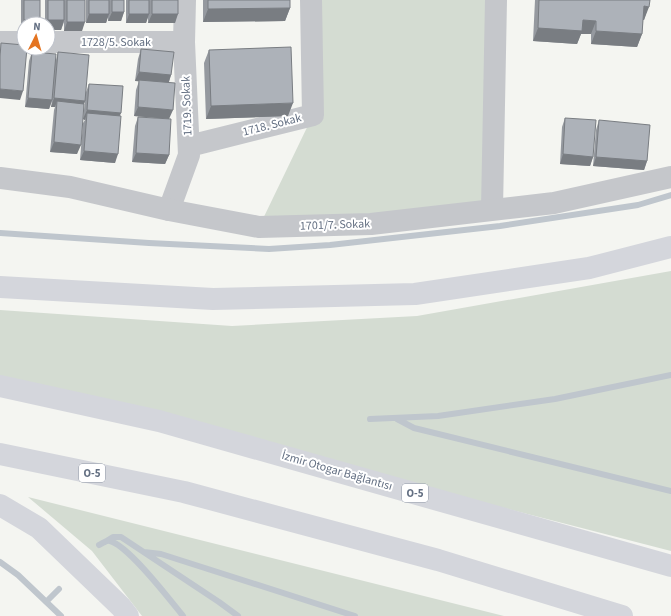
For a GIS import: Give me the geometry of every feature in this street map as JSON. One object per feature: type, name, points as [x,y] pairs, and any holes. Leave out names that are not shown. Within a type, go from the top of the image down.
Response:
[{"type":"highway","points":[[0,287],[213,299],[415,294],[590,268],[671,247]]},
{"type":"highway","name":"İzmir Otogar Bağlantısı","points":[[0,386],[160,421],[671,566]]},
{"type":"highway","name":"O-5","points":[[0,454],[192,494],[438,560],[622,616]]},
{"type":"highway","points":[[0,505],[39,528],[121,607],[128,616]]},
{"type":"street","name":"1719. Sokak","points":[[169,210],[189,155],[184,42],[185,0]]},
{"type":"street","name":"1718. Sokak","points":[[189,146],[313,115],[311,0]]},
{"type":"street","points":[[492,209],[496,0]]},
{"type":"street","points":[[0,42],[16,42]]},
{"type":"street","name":"1728/5. Sokak","points":[[56,42],[184,42]]},
{"type":"street","name":"1701/7. Sokak","points":[[0,178],[70,187],[169,210],[259,227],[371,224],[554,203],[671,177]]},
{"type":"shaded area","points":[[311,0],[496,0],[492,209],[259,227],[313,115]]},
{"type":"shaded area","points":[[671,271],[671,551],[0,378],[0,310],[232,326],[417,316]]},
{"type":"shaded area","points":[[28,497],[504,616],[142,616],[92,551]]},
{"type":"building","points":[[24,0],[40,0],[40,16],[24,16]]},
{"type":"building","points":[[48,0],[64,0],[64,20],[56,20],[56,16],[48,16]]},
{"type":"building","points":[[67,0],[85,0],[85,22],[67,22]]},
{"type":"building","points":[[89,0],[109,0],[109,14],[89,14]]},
{"type":"building","points":[[112,0],[124,0],[124,12],[112,12]]},
{"type":"building","points":[[129,0],[149,0],[149,14],[129,14]]},
{"type":"building","points":[[152,0],[178,0],[178,14],[152,14]]},
{"type":"building","points":[[208,0],[290,0],[290,8],[208,9]]},
{"type":"building","points":[[539,0],[650,0],[649,7],[644,6],[642,34],[596,31],[596,21],[583,20],[582,31],[538,28]]},
{"type":"building","points":[[1,43],[16,44],[16,56],[26,56],[23,91],[0,89]]},
{"type":"building","points":[[291,47],[293,103],[211,106],[209,50]]},
{"type":"building","points":[[141,49],[174,52],[171,75],[139,72]]},
{"type":"building","points":[[58,52],[89,55],[85,101],[54,98]]},
{"type":"building","points":[[32,56],[56,56],[52,100],[28,98]]},
{"type":"building","points":[[139,80],[175,83],[173,110],[138,107]]},
{"type":"building","points":[[89,84],[123,86],[121,113],[87,110]]},
{"type":"building","points":[[57,101],[84,104],[81,145],[54,142]]},
{"type":"building","points":[[87,113],[121,116],[118,154],[84,151]]},
{"type":"building","points":[[138,117],[171,119],[169,155],[136,153]]},
{"type":"building","points":[[565,118],[596,120],[593,157],[563,154]]},
{"type":"building","points":[[599,120],[650,125],[647,161],[596,157]]},
{"type":"waterway","points":[[0,233],[269,249],[330,245],[500,226],[638,205],[671,195]]},
{"type":"waterway","points":[[370,419],[438,416],[555,399],[671,375]]},
{"type":"waterway","points":[[397,419],[414,428],[671,491]]},
{"type":"waterway","points":[[105,542],[113,537],[121,537],[238,616]]},
{"type":"waterway","points":[[99,545],[106,541],[110,541],[128,553],[149,574],[183,616]]},
{"type":"waterway","points":[[144,552],[161,554],[355,616]]},
{"type":"waterway","points":[[0,562],[18,575],[61,616]]},
{"type":"waterway","points":[[46,602],[59,589]]}]
